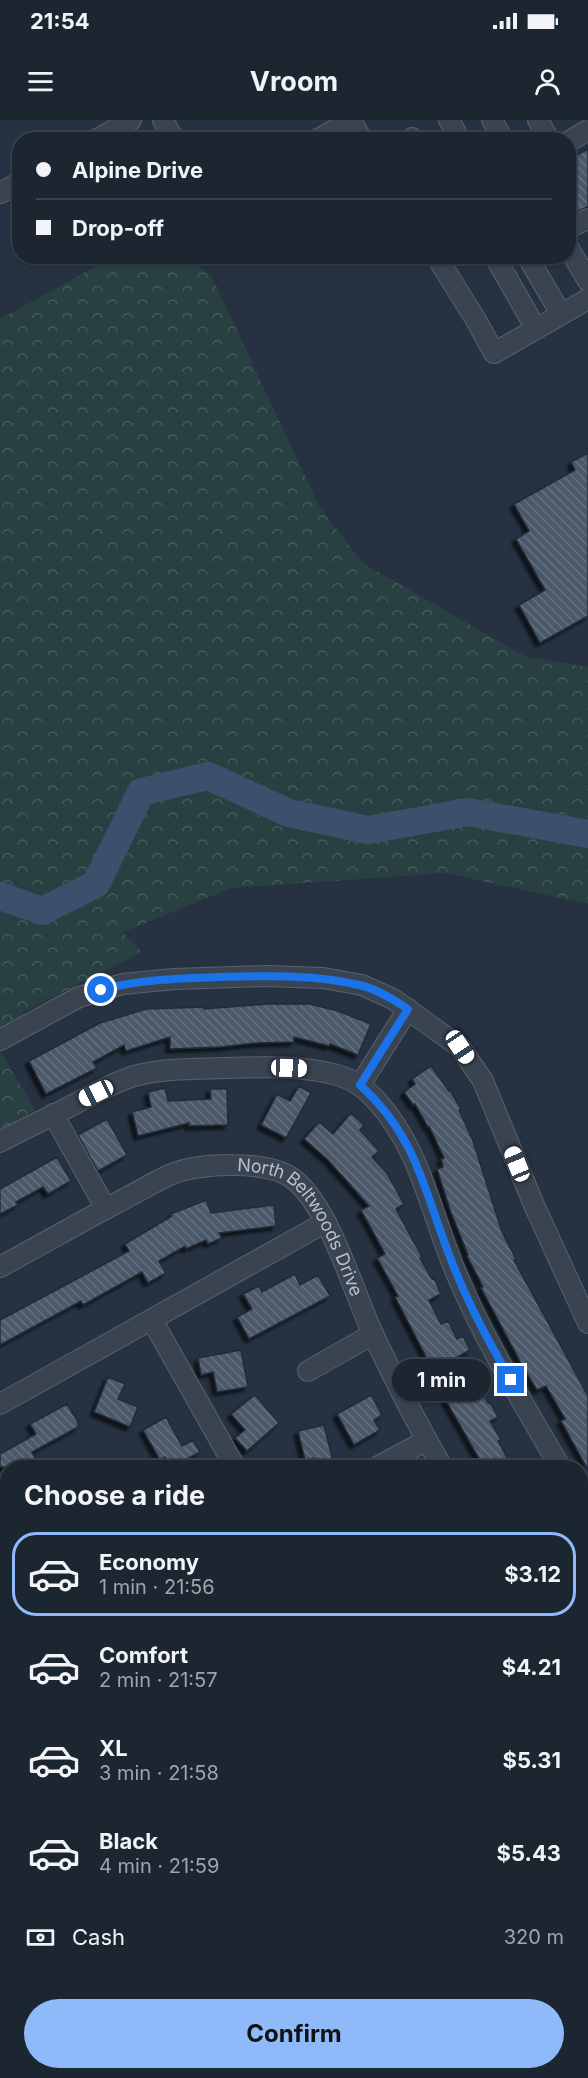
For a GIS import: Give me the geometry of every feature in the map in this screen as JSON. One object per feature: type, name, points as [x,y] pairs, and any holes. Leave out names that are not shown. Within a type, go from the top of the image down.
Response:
[{"type":"street","points":[[110,132],[131,120]]},
{"type":"street","points":[[331,132],[351,120]]},
{"type":"street","points":[[581,120],[588,130]]},
{"type":"street","points":[[576,261],[588,281]]},
{"type":"street","points":[[441,264],[494,353],[588,299]]},
{"type":"street","points":[[504,264],[536,329]]},
{"type":"street","points":[[532,264],[561,315]]},
{"type":"street","points":[[0,1040],[78,997],[123,984],[174,979],[267,976],[323,978],[362,985],[393,999],[460,1047],[483,1081],[534,1205],[588,1323]]},
{"type":"street","points":[[360,1085],[408,1009]]},
{"type":"street","points":[[0,1142],[52,1114],[133,1076],[157,1071],[267,1067],[311,1069],[339,1076],[360,1085],[375,1099],[408,1144],[421,1172],[437,1225],[462,1286],[501,1364],[556,1460]]},
{"type":"street","points":[[52,1114],[106,1209]]},
{"type":"street","name":"North Beltwoods Drive","points":[[0,1267],[173,1173],[207,1165],[238,1165],[271,1169],[291,1177],[308,1193],[326,1222],[373,1334],[438,1460]]},
{"type":"street","points":[[0,1404],[326,1222]]},
{"type":"street","points":[[152,1320],[232,1460]]},
{"type":"street","points":[[308,1371],[373,1334]]},
{"type":"street","points":[[390,1460],[427,1440]]},
{"type":"green space","points":[[101,264],[196,264],[212,277],[320,508],[363,563],[526,657],[588,667],[588,904],[446,873],[232,888],[123,932],[142,952],[22,1013],[34,1033],[1,1052],[35,1110],[0,1130],[0,319]]},
{"type":"building","points":[[588,149],[588,207],[576,212],[576,156]]},
{"type":"building","points":[[588,453],[588,616],[540,643],[519,605],[545,590],[516,539],[529,531],[514,504],[575,470],[571,462]]},
{"type":"building","points":[[267,1004],[310,1004],[338,1011],[371,1024],[358,1055],[330,1044],[329,1046],[294,1037],[294,1042],[220,1047],[170,1049],[170,1037],[126,1051],[124,1045],[93,1062],[97,1068],[46,1094],[29,1061],[100,1023],[146,1009],[204,1007],[204,1009]]},
{"type":"building","points":[[431,1066],[450,1090],[461,1109],[459,1110],[473,1141],[502,1232],[516,1259],[514,1260],[588,1396],[588,1460],[582,1460],[561,1421],[565,1419],[546,1386],[537,1390],[481,1288],[483,1287],[467,1256],[437,1169],[443,1167],[441,1159],[444,1158],[429,1126],[404,1092],[415,1084],[412,1079]]},
{"type":"building","points":[[299,1086],[311,1093],[286,1138],[261,1125],[277,1094],[290,1101]]},
{"type":"building","points":[[165,1088],[168,1101],[211,1099],[210,1089],[227,1089],[228,1125],[189,1126],[189,1123],[138,1136],[132,1112],[151,1107],[148,1092]]},
{"type":"building","points":[[351,1113],[364,1125],[360,1130],[379,1151],[372,1157],[387,1173],[404,1204],[396,1209],[441,1294],[429,1300],[441,1324],[448,1321],[457,1339],[463,1336],[470,1350],[452,1360],[466,1386],[476,1381],[488,1403],[490,1402],[498,1417],[490,1421],[501,1440],[498,1441],[508,1460],[480,1460],[434,1380],[437,1378],[377,1258],[385,1254],[361,1210],[369,1206],[328,1160],[304,1139],[319,1122],[333,1134]]},
{"type":"building","points":[[107,1119],[127,1155],[98,1171],[78,1135]]},
{"type":"building","points":[[57,1157],[71,1181],[48,1194],[43,1187],[16,1202],[18,1205],[0,1214],[0,1189]]},
{"type":"building","points":[[206,1200],[211,1213],[274,1205],[276,1226],[219,1233],[222,1238],[208,1244],[206,1240],[186,1249],[185,1246],[159,1261],[166,1273],[148,1283],[142,1272],[83,1305],[81,1301],[0,1345],[0,1320],[129,1251],[125,1244],[172,1216],[171,1214]]},
{"type":"building","points":[[295,1274],[300,1285],[318,1275],[330,1296],[249,1339],[237,1317],[252,1309],[243,1294],[259,1286],[262,1292]]},
{"type":"building","points":[[241,1350],[248,1387],[217,1392],[213,1372],[201,1375],[198,1358]]},
{"type":"building","points":[[108,1377],[125,1384],[118,1399],[138,1407],[130,1427],[94,1412]]},
{"type":"building","points":[[255,1395],[279,1423],[247,1451],[235,1438],[245,1430],[231,1414]]},
{"type":"building","points":[[371,1395],[382,1415],[374,1420],[380,1430],[354,1445],[337,1414]]},
{"type":"building","points":[[67,1404],[78,1422],[78,1427],[32,1452],[36,1460],[0,1460],[0,1454],[36,1434],[30,1424]]},
{"type":"building","points":[[166,1417],[182,1446],[193,1440],[200,1452],[185,1460],[166,1460],[165,1457],[160,1460],[143,1430]]},
{"type":"building","points":[[324,1425],[333,1460],[314,1460],[314,1458],[305,1460],[298,1431]]},
{"type":"waterway","points":[[0,896],[42,911],[96,884],[141,792],[208,776],[289,813],[368,830],[468,812],[588,834]]},
{"type":"route","points":[[101,990],[123,984],[174,979],[267,976],[323,978],[362,985],[393,999],[408,1009],[360,1085],[385,1111],[408,1144],[421,1172],[437,1225],[457,1276],[480,1325],[511,1380]]}]
